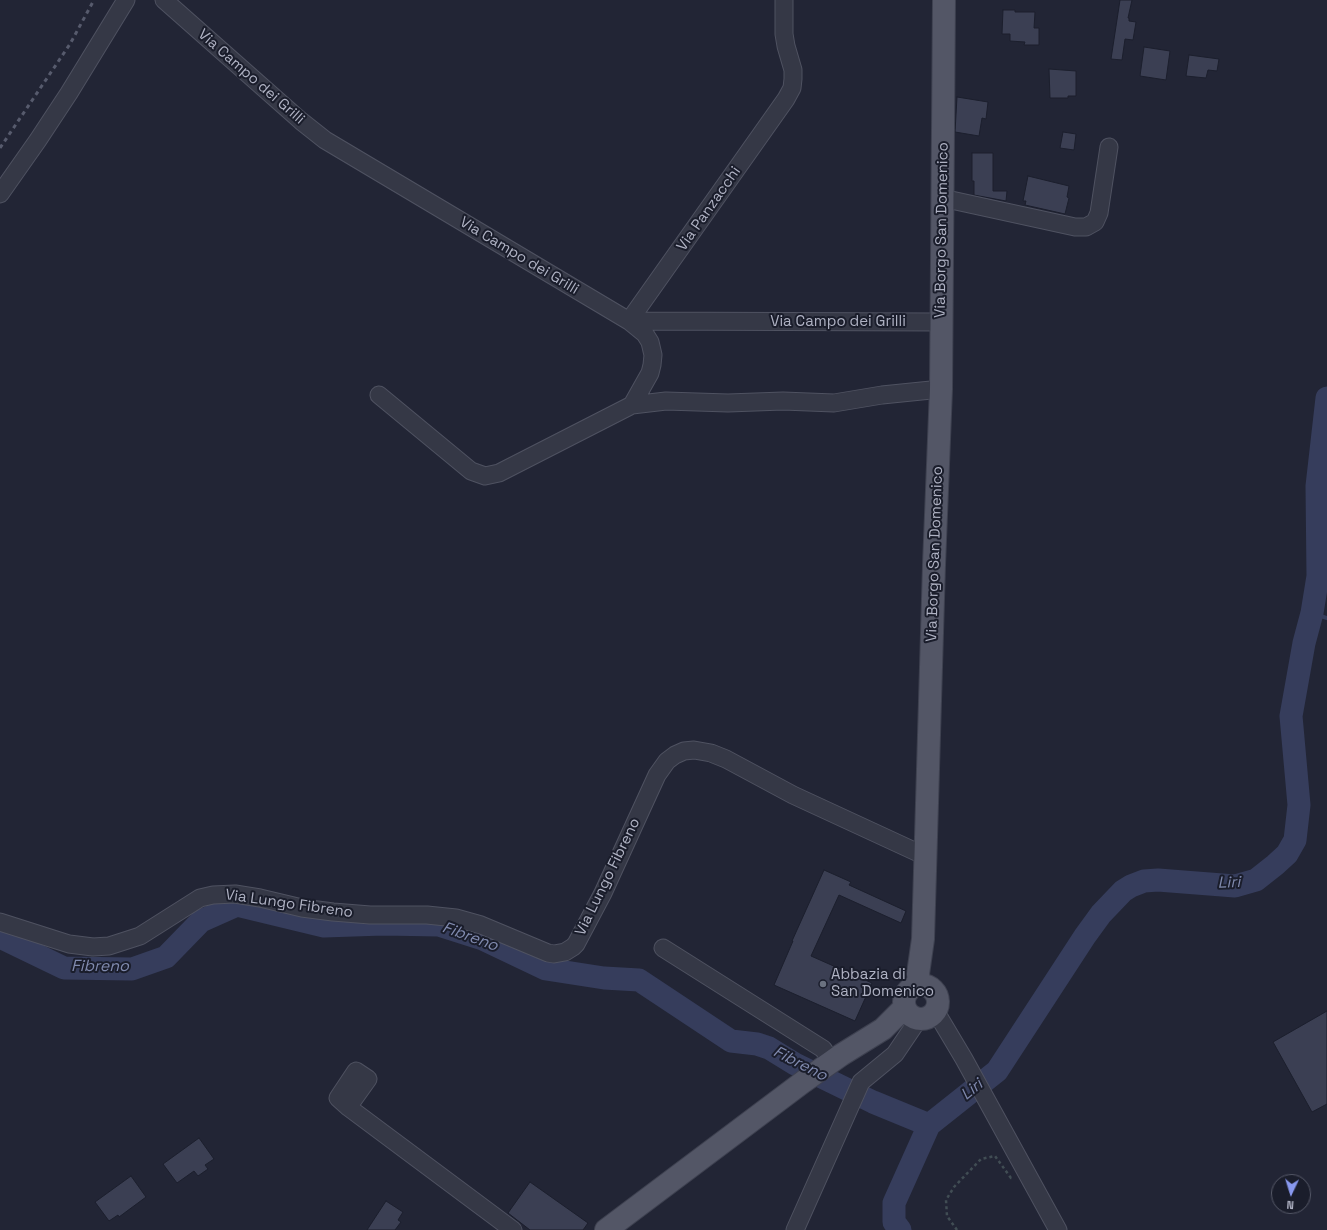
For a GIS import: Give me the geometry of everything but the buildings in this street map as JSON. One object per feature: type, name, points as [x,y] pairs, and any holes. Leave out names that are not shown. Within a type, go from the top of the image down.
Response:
[{"type":"main road","name":"Via Borgo San Domenico","points":[[920,985],[918,974],[923,939],[941,389],[944,0]]},
{"type":"main road","points":[[606,1230],[803,1082],[883,1029],[919,1013],[938,1001],[934,991],[925,985],[920,985],[910,989],[906,993],[903,1003],[919,1013]]},
{"type":"street","points":[[0,194],[69,93],[126,0]]},
{"type":"street","name":"Via Campo dei Grilli","points":[[164,0],[301,121],[325,140],[629,321],[941,322]]},
{"type":"street","name":"Via Panzacchi","points":[[629,321],[790,92],[793,84],[793,74],[784,40],[784,0]]},
{"type":"street","points":[[942,198],[1075,227],[1086,227],[1095,222],[1099,213],[1108,147]]},
{"type":"street","points":[[629,321],[645,334],[650,342],[653,355],[650,373],[632,405]]},
{"type":"street","points":[[379,395],[471,471],[485,476],[499,473],[632,405],[670,401],[728,403],[787,401],[834,403],[882,394],[941,389]]},
{"type":"street","name":"Via Lungo Fibreno","points":[[0,922],[69,944],[93,947],[109,946],[140,936],[200,898],[213,895],[234,894],[260,898],[302,908],[333,912],[370,915],[420,914],[456,918],[481,925],[548,953],[554,954],[565,952],[573,948],[576,944],[599,901],[657,775],[667,762],[675,756],[684,751],[694,750],[711,753],[726,759],[793,795],[925,856]]},
{"type":"street","points":[[663,948],[823,1049],[827,1066]]},
{"type":"street","points":[[795,1230],[861,1082],[895,1054],[919,1013],[964,1059],[1016,1151],[1058,1230]]},
{"type":"street","points":[[348,1107],[513,1230]]},
{"type":"path","points":[[957,1230],[947,1216],[946,1200],[954,1187],[981,1159],[995,1156],[1011,1178],[1026,1170]]},
{"type":"waterway","name":"Liri","points":[[900,1230],[894,1222],[894,1203],[929,1125],[997,1071],[1085,936],[1101,914],[1123,891],[1144,881],[1158,880],[1235,886],[1256,880],[1287,854],[1295,840],[1299,805],[1291,716],[1318,576],[1317,486],[1327,398]]},
{"type":"waterway","points":[[1312,613],[1327,618]]},
{"type":"waterway","name":"Fibreno","points":[[0,937],[64,968],[132,969],[166,957],[201,921],[237,905],[324,926],[383,924],[439,925],[483,939],[546,969],[604,978],[639,980],[731,1041],[757,1044],[769,1048],[795,1064],[873,1102],[929,1125]]},
{"type":"railway","points":[[0,148],[70,44],[94,0]]},
{"type":"place","name":"Abbazia di San Domenico","points":[[823,984]]}]
